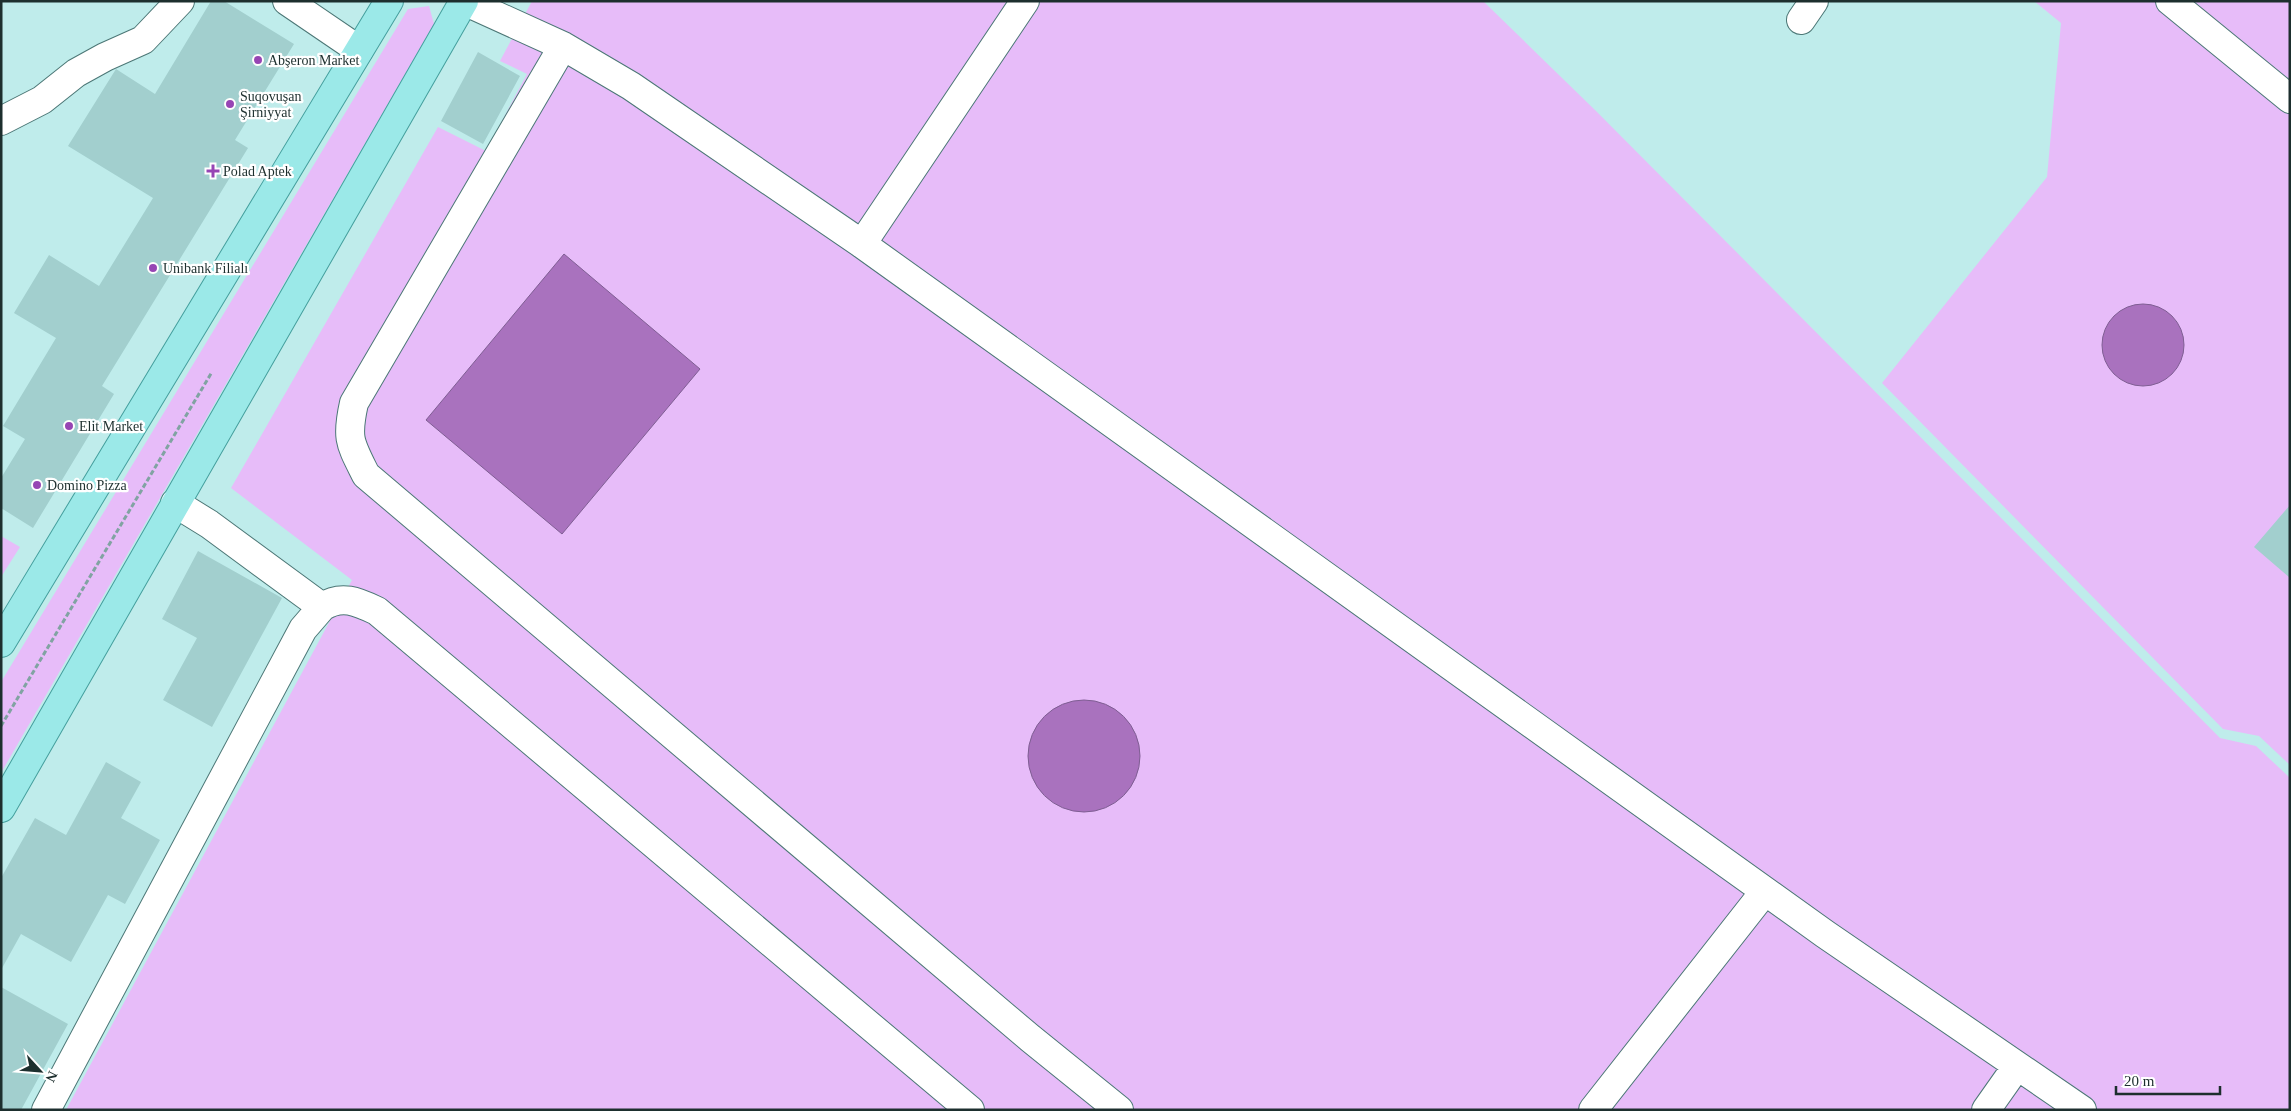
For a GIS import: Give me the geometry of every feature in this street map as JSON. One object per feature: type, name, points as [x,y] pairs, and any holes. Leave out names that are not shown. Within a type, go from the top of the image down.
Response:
[{"type":"main road","points":[[1,642],[389,1]]},
{"type":"main road","points":[[1,808],[464,1]]},
{"type":"street","points":[[1,121],[42,100],[76,73],[104,57],[143,40],[180,1]]},
{"type":"street","points":[[287,1],[359,50]]},
{"type":"street","points":[[464,1],[563,46],[631,86],[862,244],[1765,891],[2082,1110]]},
{"type":"street","points":[[862,244],[1025,1]]},
{"type":"street","points":[[2170,1],[2290,99]]},
{"type":"street","points":[[563,46],[354,403],[348,429],[352,448],[366,475],[1022,1032],[1119,1110]]},
{"type":"street","points":[[175,503],[209,524],[322,606]]},
{"type":"street","points":[[46,1110],[303,629],[322,606],[333,600],[361,603],[377,611],[970,1110]]},
{"type":"street","points":[[1593,1110],[1765,891]]},
{"type":"street","points":[[1986,1110],[2017,1066]]},
{"type":"shaded area","points":[[532,1],[1483,1],[1596,111],[2220,738],[2256,746],[2290,778],[2290,1110],[66,1110],[352,580],[231,488],[438,127],[486,151],[527,74],[500,61]]},
{"type":"shaded area","points":[[2034,1],[2290,1],[2290,765],[2259,736],[2223,729],[1882,383],[2047,177],[2061,23]]},
{"type":"shaded area","points":[[429,6],[434,24],[1,773],[1,682],[408,9]]},
{"type":"shaded area","points":[[564,254],[700,369],[562,534],[426,420]]},
{"type":"shaded area","points":[[2143,304],[2159,307],[2172,316],[2181,329],[2184,345],[2181,361],[2172,374],[2159,383],[2143,386],[2127,383],[2114,374],[2105,361],[2102,345],[2105,329],[2114,316],[2127,307]]},
{"type":"shaded area","points":[[1,536],[20,547],[1,577]]},
{"type":"shaded area","points":[[1084,700],[1095,701],[1105,705],[1123,717],[1135,735],[1139,745],[1139,767],[1135,777],[1123,795],[1105,807],[1095,811],[1084,812],[1073,811],[1063,807],[1045,795],[1033,777],[1029,767],[1028,756],[1029,745],[1033,735],[1045,717],[1063,705],[1073,701]]},
{"type":"building","points":[[211,1],[224,1],[294,44],[235,140],[248,148],[102,386],[114,394],[33,528],[1,508],[1,478],[25,439],[3,426],[56,338],[14,313],[49,255],[99,286],[153,198],[68,146],[116,69],[155,94]]},
{"type":"building","points":[[478,52],[520,76],[483,144],[441,121]]},
{"type":"building","points":[[2290,505],[2290,578],[2254,547]]},
{"type":"building","points":[[198,551],[282,598],[212,727],[163,700],[197,638],[162,619]]},
{"type":"building","points":[[106,762],[141,782],[121,818],[160,840],[125,904],[108,895],[71,962],[21,934],[1,970],[1,878],[35,818],[66,835]]},
{"type":"building","points":[[1,987],[68,1024],[21,1110],[1,1110]]},
{"type":"place","name":"Abşeron Market","points":[[258,60]]},
{"type":"place","name":"Suqovuşan Şirniyyat","points":[[230,104]]},
{"type":"place","name":"Polad Aptek","points":[[213,171]]},
{"type":"place","name":"Unibank Filialı","points":[[153,268]]},
{"type":"place","name":"Elit Market","points":[[69,426]]},
{"type":"place","name":"Domino Pizza","points":[[37,485]]}]
